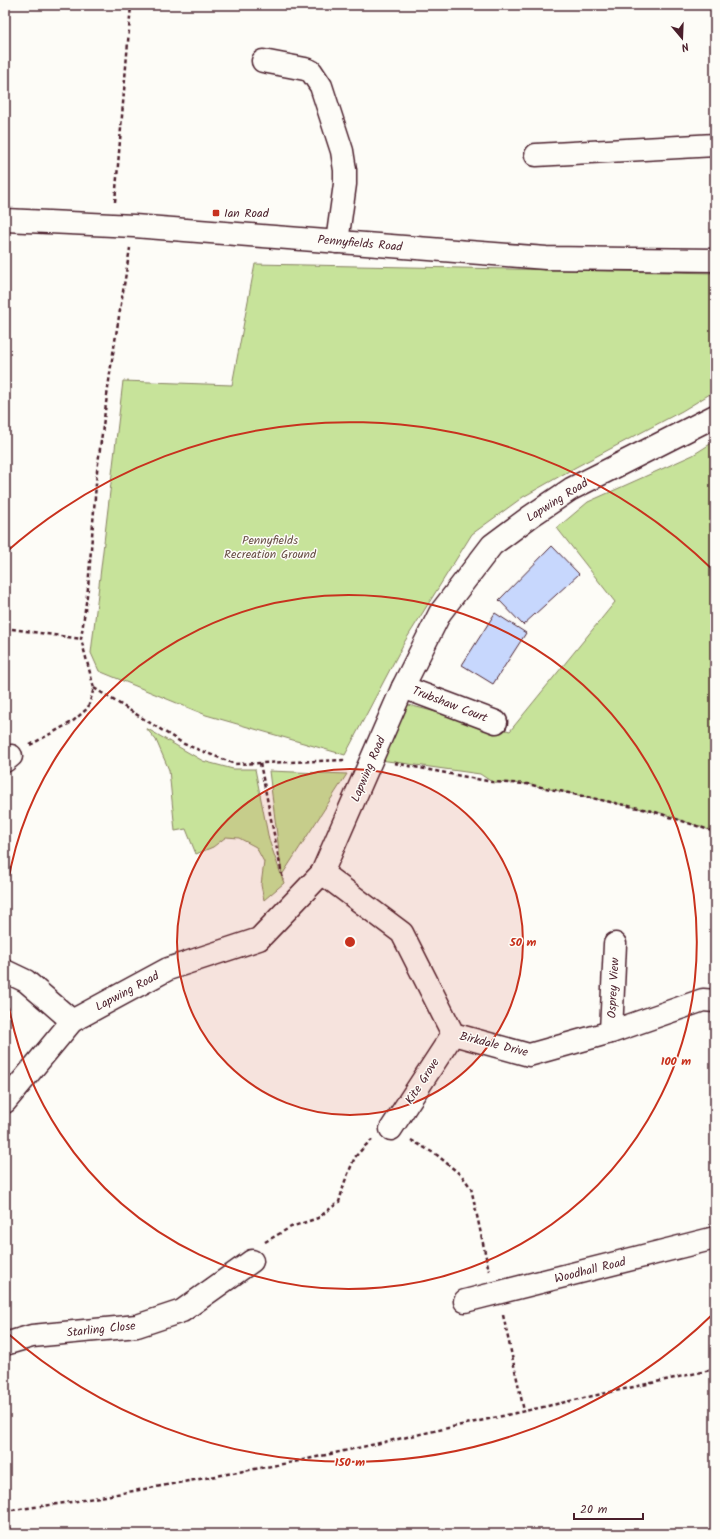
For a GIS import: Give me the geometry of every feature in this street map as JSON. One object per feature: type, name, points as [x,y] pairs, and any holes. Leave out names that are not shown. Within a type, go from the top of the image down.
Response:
[{"type":"street","points":[[263,61],[305,68],[311,71],[321,86],[342,152],[345,170],[345,184],[336,242]]},
{"type":"street","points":[[536,155],[715,145]]},
{"type":"street","name":"Pennyfields Road","points":[[5,220],[123,225],[546,258],[715,260]]},
{"type":"street","name":"Lapwing Road","points":[[5,1102],[72,1021],[168,969],[260,939],[322,873],[373,759],[403,687],[440,613],[492,545],[571,489],[715,416]]},
{"type":"street","name":"Trubshaw Court","points":[[403,687],[496,722]]},
{"type":"street","name":"Birkdale Drive","points":[[322,873],[402,933],[453,1034],[529,1055],[611,1032],[703,1000],[715,1000]]},
{"type":"street","name":"Osprey View","points":[[611,1032],[615,944]]},
{"type":"street","points":[[5,971],[26,981],[72,1021]]},
{"type":"street","name":"Kite Grove","points":[[391,1129],[453,1034]]},
{"type":"street","name":"Woodhall Road","points":[[466,1301],[715,1238]]},
{"type":"street","name":"Starling Close","points":[[5,1344],[32,1336],[122,1328],[145,1324],[182,1311],[252,1260]]},
{"type":"path","points":[[8,758],[72,722],[88,708],[94,688],[81,639],[88,588],[98,463],[111,366],[123,225],[131,5]]},
{"type":"path","points":[[5,628],[81,639]]},
{"type":"path","points":[[94,688],[184,744],[236,764],[373,759],[492,782],[534,786],[652,811],[715,832]]},
{"type":"path","points":[[260,763],[289,908]]},
{"type":"path","points":[[252,1260],[263,1243],[291,1227],[318,1218],[339,1202],[345,1181],[355,1157],[366,1144],[391,1129],[437,1155],[462,1176],[471,1188],[524,1411]]},
{"type":"path","points":[[5,1510],[72,1502],[294,1462],[715,1369]]},
{"type":"green space","name":"Pennyfields Recreation Ground","points":[[255,264],[715,273],[715,391],[682,411],[523,497],[472,534],[405,641],[345,755],[206,715],[99,671],[91,653],[123,381],[232,385]]},
{"type":"green space","points":[[715,441],[715,832],[661,813],[527,784],[492,782],[480,774],[373,759],[397,702],[510,731],[615,602],[557,528],[588,502],[693,455]]},
{"type":"green space","points":[[146,728],[203,761],[233,769],[255,769],[269,840],[284,883],[264,900],[261,885],[264,862],[256,847],[239,838],[226,837],[213,847],[196,854],[186,829],[175,831],[169,770],[156,740]]},
{"type":"green space","points":[[269,771],[347,774],[282,875]]},
{"type":"building","points":[[552,546],[579,574],[523,625],[499,600]]},
{"type":"building","points":[[495,613],[526,633],[493,684],[462,665]]},
{"type":"place","name":"Ian Road","points":[[216,213]]}]
